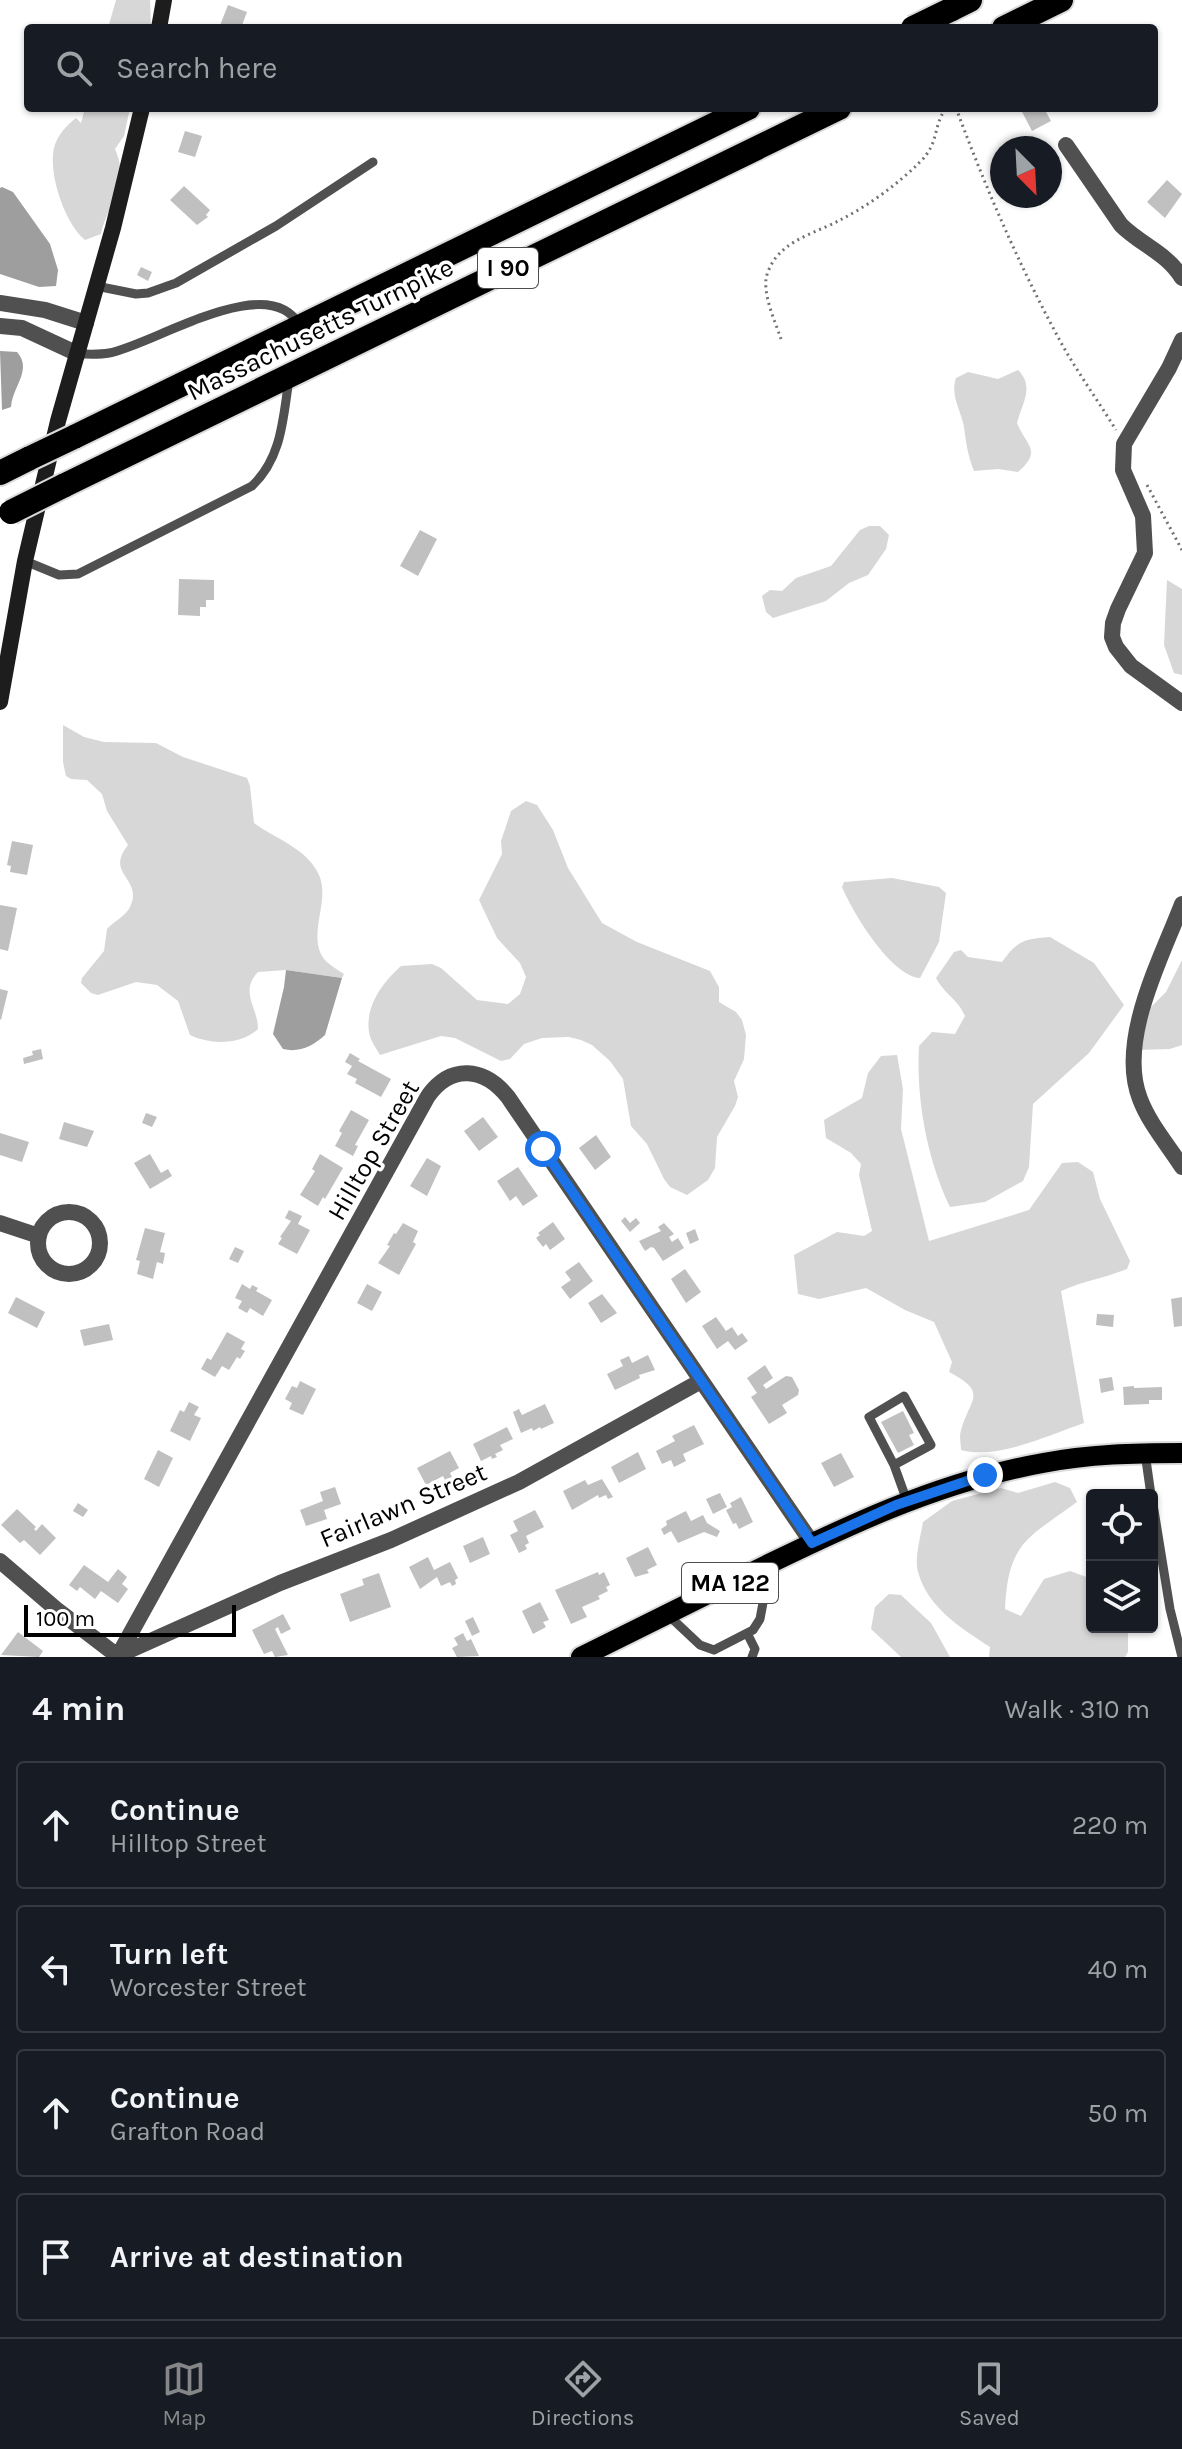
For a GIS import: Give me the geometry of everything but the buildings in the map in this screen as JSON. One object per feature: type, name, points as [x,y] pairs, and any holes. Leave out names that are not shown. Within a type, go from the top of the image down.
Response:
[{"type":"highway","points":[[1012,24],[1061,0]]},
{"type":"highway","points":[[921,24],[960,5]]},
{"type":"highway","name":"Massachusetts Turnpike","points":[[0,473],[740,112]]},
{"type":"highway","name":"Massachusetts Turnpike","points":[[5,515],[831,112]]},
{"type":"main road","name":"MA 122","points":[[581,1657],[812,1543],[907,1501],[985,1475],[1033,1465],[1087,1456],[1182,1453]]},
{"type":"street","points":[[160,24],[164,0]]},
{"type":"street","points":[[0,702],[25,561],[61,411],[141,112]]},
{"type":"street","points":[[1066,145],[1121,225],[1171,262],[1182,278]]},
{"type":"street","points":[[0,303],[45,310],[86,323]]},
{"type":"street","points":[[0,326],[22,328],[78,354]]},
{"type":"street","points":[[1182,340],[1165,376],[1124,444],[1123,470],[1143,516],[1145,540],[1139,567],[1113,623],[1112,637],[1131,666],[1182,703]]},
{"type":"street","points":[[1182,904],[1144,1007],[1132,1068],[1147,1114],[1182,1167]]},
{"type":"street","name":"Hilltop Street","points":[[117,1657],[428,1096],[444,1078],[466,1073],[486,1077],[502,1089],[812,1543]]},
{"type":"street","points":[[0,1223],[39,1236]]},
{"type":"street","name":"Fairlawn Street","points":[[117,1657],[280,1583],[391,1540],[519,1482],[701,1381]]},
{"type":"street","points":[[0,1561],[117,1657]]},
{"type":"lane","points":[[96,286],[136,294],[176,283],[276,226],[373,162]]},
{"type":"lane","points":[[78,354],[109,353],[239,306],[273,306],[289,312],[300,326]]},
{"type":"lane","points":[[25,561],[59,575],[78,574],[252,486],[276,453],[290,376]]},
{"type":"lane","points":[[894,1465],[931,1445],[904,1396],[869,1417],[894,1465],[907,1501]]},
{"type":"lane","points":[[1145,1453],[1151,1489]]},
{"type":"lane","points":[[1158,1534],[1170,1609],[1182,1657]]},
{"type":"lane","points":[[667,1614],[700,1645],[716,1654],[753,1630],[760,1619],[770,1564]]},
{"type":"lane","points":[[747,1633],[755,1649],[752,1657]]},
{"type":"path","points":[[781,339],[769,303],[766,280],[780,252],[843,219],[921,162],[935,145],[939,118],[943,112]]},
{"type":"path","points":[[958,112],[1021,265],[1058,337],[1124,444]]},
{"type":"path","points":[[1143,478],[1182,550]]},
{"type":"shaded area","points":[[116,0],[150,0],[151,24],[109,24]]},
{"type":"shaded area","points":[[84,112],[129,112],[124,136],[115,149],[121,173],[117,193],[101,234],[85,240],[65,211],[56,184],[53,159],[54,148],[66,127],[76,118],[81,123]]},
{"type":"shaded area","points":[[2,187],[13,192],[50,244],[58,270],[56,286],[39,287],[0,274]]},
{"type":"shaded area","points":[[0,351],[17,352],[23,365],[11,407],[2,410]]},
{"type":"shaded area","points":[[1018,370],[1026,389],[1017,423],[1030,448],[1030,458],[1018,472],[998,469],[974,471],[955,397],[956,378],[968,372],[998,379]]},
{"type":"shaded area","points":[[880,526],[889,535],[886,549],[868,575],[849,583],[826,601],[773,618],[766,612],[762,596],[770,590],[782,591],[796,578],[831,566],[860,530]]},
{"type":"shaded area","points":[[1167,580],[1182,589],[1182,675],[1174,673],[1164,645]]},
{"type":"shaded area","points":[[63,725],[84,737],[104,742],[156,743],[183,757],[247,778],[254,823],[298,850],[318,873],[322,883],[317,939],[319,949],[326,961],[344,974],[342,978],[286,970],[258,972],[250,986],[250,993],[258,1029],[243,1038],[225,1042],[207,1041],[190,1035],[178,1001],[157,985],[136,982],[98,995],[91,993],[81,983],[82,978],[104,951],[107,929],[128,910],[133,897],[120,863],[128,845],[107,811],[102,794],[87,780],[66,776]]},
{"type":"shaded area","points":[[526,801],[537,805],[553,830],[568,868],[602,923],[637,942],[710,971],[719,987],[719,1002],[736,1012],[742,1020],[746,1035],[744,1059],[734,1081],[738,1097],[717,1137],[715,1168],[708,1180],[687,1195],[670,1187],[664,1179],[647,1144],[631,1126],[623,1079],[610,1061],[592,1045],[569,1037],[542,1038],[524,1044],[510,1059],[501,1061],[455,1038],[441,1036],[380,1055],[371,1038],[368,1022],[373,1004],[382,987],[401,966],[432,964],[441,968],[477,1000],[508,1004],[520,994],[526,977],[520,963],[497,938],[479,900],[502,854],[501,841],[511,811]]},
{"type":"shaded area","points":[[892,878],[939,887],[946,893],[939,942],[920,978],[909,975],[885,955],[864,927],[842,887],[844,882]]},
{"type":"shaded area","points":[[1050,937],[1094,963],[1124,1005],[1089,1053],[1033,1104],[1029,1167],[1023,1181],[985,1202],[950,1207],[929,1149],[921,1108],[919,1046],[932,1032],[955,1034],[965,1016],[936,978],[954,952],[961,950],[968,957],[1002,962],[1022,942]]},
{"type":"shaded area","points":[[1182,960],[1182,1045],[1170,1049],[1137,1050],[1145,1013],[1166,992]]},
{"type":"shaded area","points":[[286,970],[342,978],[325,1035],[311,1045],[295,1050],[283,1049],[273,1034]]},
{"type":"shaded area","points":[[897,1055],[903,1089],[901,1129],[929,1241],[1029,1210],[1062,1163],[1078,1162],[1093,1172],[1100,1199],[1130,1261],[1127,1269],[1061,1291],[1084,1423],[1007,1449],[990,1452],[961,1450],[960,1432],[972,1403],[973,1391],[949,1372],[952,1362],[934,1322],[866,1288],[819,1299],[798,1294],[794,1255],[837,1232],[864,1236],[872,1231],[859,1175],[861,1164],[851,1153],[826,1138],[824,1120],[862,1098],[868,1073],[881,1056]]},
{"type":"shaded area","points":[[1055,1482],[1070,1488],[1077,1502],[1033,1534],[1016,1555],[1007,1587],[1005,1609],[1021,1616],[1044,1579],[1070,1571],[1086,1577],[1086,1633],[1128,1633],[1125,1657],[989,1657],[990,1647],[947,1616],[929,1596],[918,1572],[917,1560],[923,1522],[952,1501],[1001,1488],[1018,1493]]},
{"type":"shaded area","points":[[889,1594],[901,1595],[931,1623],[950,1657],[901,1657],[871,1629],[875,1607]]},
{"type":"route","points":[[543,1149],[812,1543],[896,1505],[985,1475]]}]
